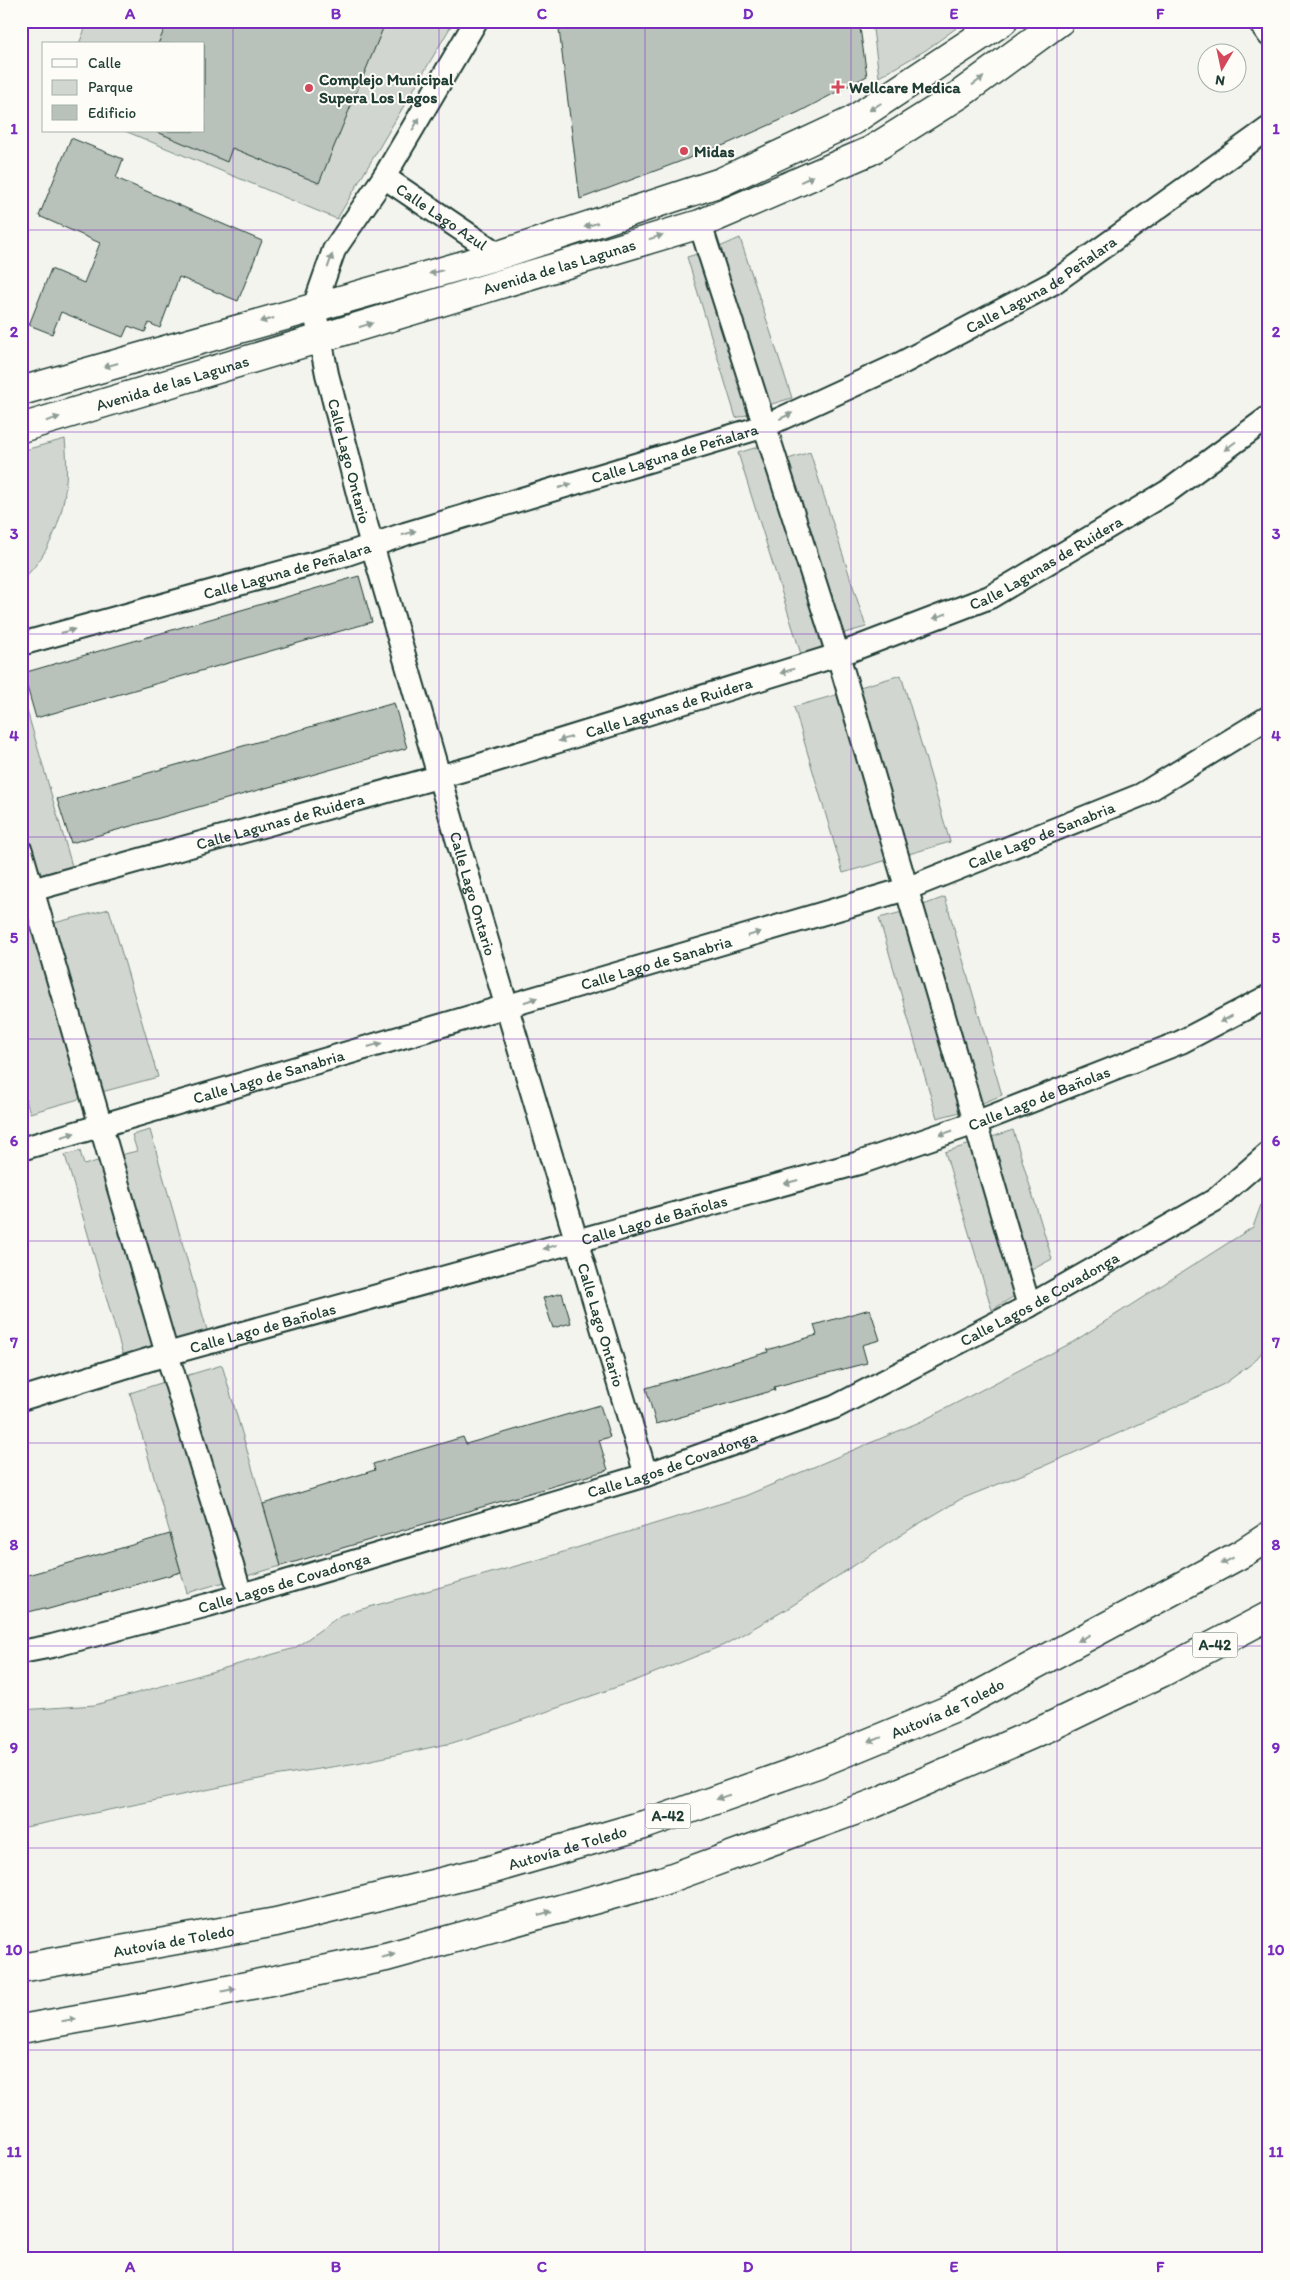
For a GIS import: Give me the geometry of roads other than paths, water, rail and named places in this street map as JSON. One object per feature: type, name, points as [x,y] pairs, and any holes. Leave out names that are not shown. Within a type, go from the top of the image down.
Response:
[{"type":"main road","name":"Avenida de las Lagunas","points":[[21,391],[499,255],[720,182],[852,121],[1003,21]]},
{"type":"main road","name":"Avenida de las Lagunas","points":[[21,428],[700,224],[870,151],[959,95],[1060,21]]},
{"type":"main road","name":"Autovía de Toledo","points":[[21,1968],[276,1922],[490,1870],[654,1821],[817,1764],[958,1706],[1243,1553],[1269,1536]]},
{"type":"main road","name":"A-42","points":[[21,2029],[150,2006],[386,1957],[662,1881],[873,1804],[1032,1735],[1161,1673],[1269,1616]]},
{"type":"street","name":"Calle Lago Azul","points":[[314,307],[334,250],[384,178],[476,21]]},
{"type":"street","points":[[1259,21],[1269,35]]},
{"type":"street","name":"Calle Laguna de Peñalara","points":[[21,644],[344,555],[373,544],[764,426],[902,363],[1053,283],[1269,128]]},
{"type":"street","name":"Calle Lago Azul","points":[[384,178],[499,255]]},
{"type":"street","points":[[700,224],[838,655],[1030,1306]]},
{"type":"street","name":"Calle Lago Ontario","points":[[314,307],[319,338],[373,544],[507,1007],[646,1475]]},
{"type":"street","name":"Calle Lagunas de Ruidera","points":[[27,891],[440,777],[838,655],[990,597],[1167,492],[1269,417]]},
{"type":"street","name":"Calle Lago de Sanabria","points":[[21,1149],[906,889],[1141,795],[1269,717]]},
{"type":"street","points":[[21,851],[27,891],[102,1125],[167,1354],[241,1595]]},
{"type":"street","name":"Calle Lago de Bañolas","points":[[21,1399],[167,1354],[859,1163],[975,1123],[1181,1042],[1269,996]]},
{"type":"street","name":"Calle Lagos de Covadonga","points":[[21,1652],[61,1644],[241,1595],[646,1475],[836,1407],[1030,1306],[1215,1200],[1269,1153]]},
{"type":"place","name":"Wellcare Medica","points":[[838,87]]},
{"type":"place","name":"Complejo Municipal Supera Los Lagos","points":[[309,88]]},
{"type":"place","name":"Midas","points":[[684,151]]}]
